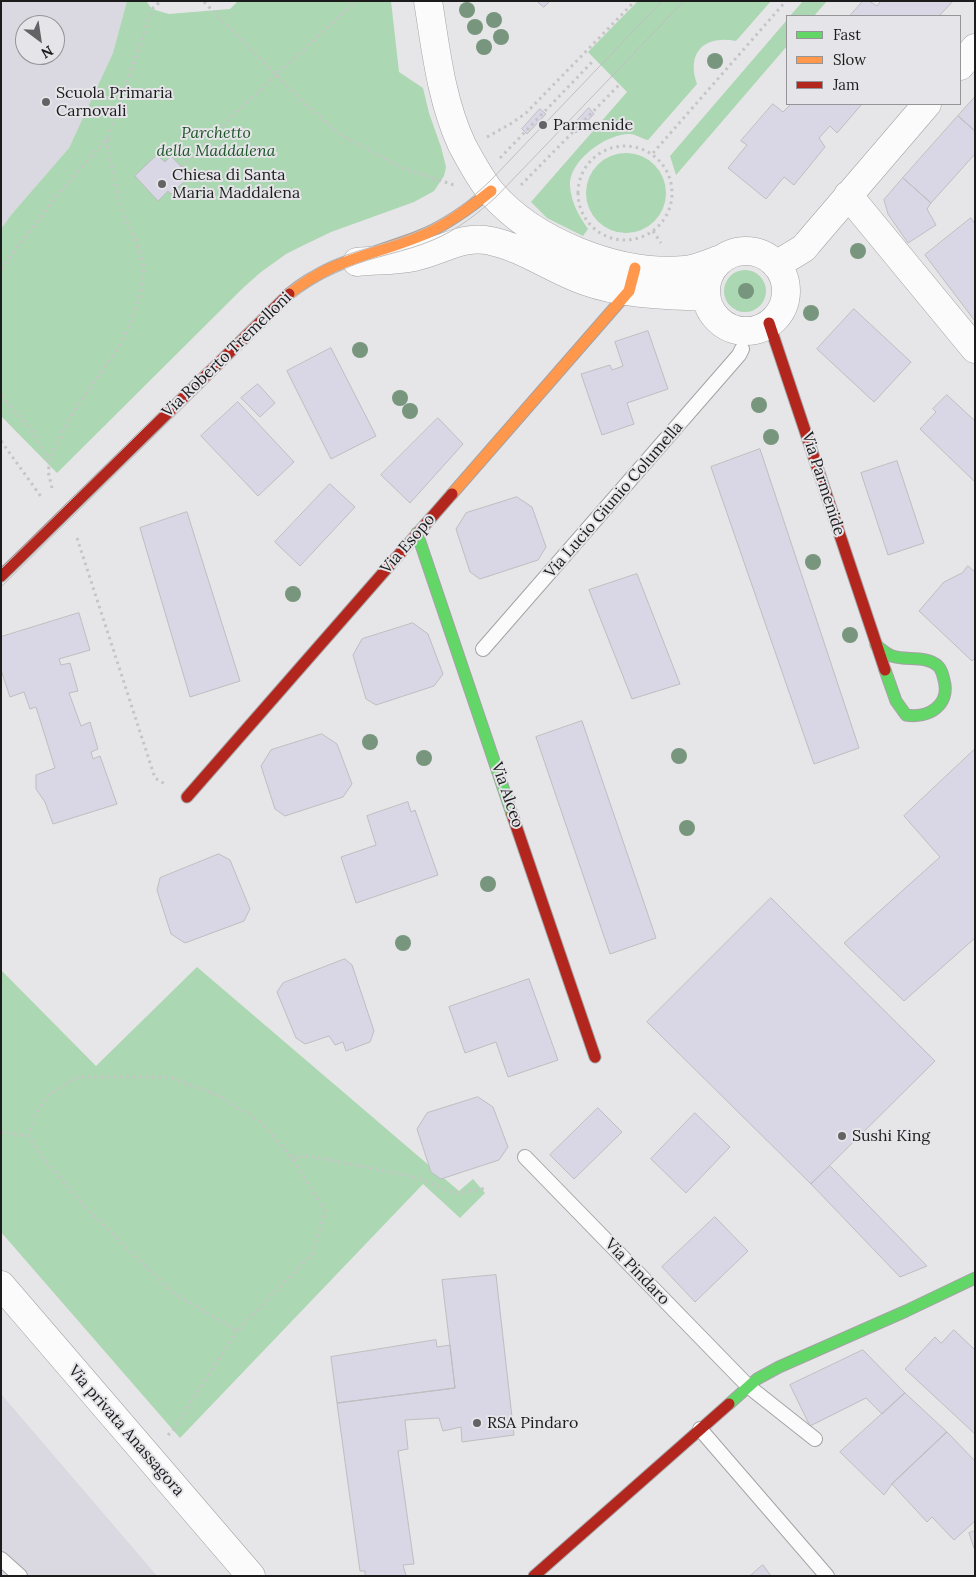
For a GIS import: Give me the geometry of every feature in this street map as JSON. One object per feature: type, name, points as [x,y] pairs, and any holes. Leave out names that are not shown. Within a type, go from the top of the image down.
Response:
[{"type":"street","points":[[428,1],[441,82],[456,130],[466,152],[504,190],[523,220],[555,241],[632,280],[650,294],[706,296]]},
{"type":"street","points":[[961,65],[975,48]]},
{"type":"street","points":[[776,265],[804,248],[926,105]]},
{"type":"street","name":"Via Roberto Tremelloni","points":[[1,576],[267,314],[296,288],[324,270],[426,234],[504,190]]},
{"type":"street","points":[[848,195],[975,349]]},
{"type":"street","points":[[324,270],[354,263],[412,258],[463,240],[478,239],[511,246],[553,268],[587,282],[632,280],[685,270],[734,253],[748,251],[763,255],[776,265],[784,281],[784,300],[778,314],[769,324],[754,330],[738,330],[721,323],[714,316],[706,296],[707,280],[721,259]]},
{"type":"street","name":"Via Esopo","points":[[187,797],[418,533],[632,280]]},
{"type":"street","name":"Via Parmenide","points":[[769,324],[876,645],[896,701],[906,715],[919,717],[933,710],[941,702],[947,691],[944,676],[936,665],[926,659],[891,656],[876,645]]},
{"type":"street","name":"Via Alceo","points":[[418,533],[595,1057]]},
{"type":"street","points":[[534,1576],[757,1379],[779,1367],[906,1311],[975,1278]]},
{"type":"street","name":"Via privata Anassagora","points":[[1,1285],[251,1576]]},
{"type":"lane","name":"Via Lucio Giunio Columella","points":[[484,649],[733,363],[742,349]]},
{"type":"lane","name":"Via Pindaro","points":[[525,1157],[748,1386],[815,1439]]},
{"type":"lane","points":[[700,1429],[827,1576]]},
{"type":"lane","points":[[1,1559],[20,1576]]},
{"type":"path","points":[[52,488],[48,471],[53,451],[72,414],[121,343],[130,324],[141,290],[144,266],[136,238],[127,222],[116,189],[107,146],[108,137],[152,9],[161,1]]},
{"type":"path","points":[[181,167],[356,1]]},
{"type":"path","points":[[466,152],[526,113],[635,1]]},
{"type":"path","points":[[652,153],[786,1]]},
{"type":"path","points":[[204,2],[276,76],[321,120],[340,135],[402,168],[454,185]]},
{"type":"path","points":[[496,162],[593,61]]},
{"type":"path","points":[[504,190],[619,85]]},
{"type":"path","points":[[1,269],[56,197],[108,137]]},
{"type":"path","points":[[621,145],[638,146],[652,153],[663,164],[672,184],[671,207],[664,221],[653,231],[639,238],[624,240],[610,238],[596,231],[585,219],[579,204],[578,187],[582,172],[592,158],[605,149],[621,145]]},
{"type":"path","points":[[1,396],[37,440],[45,454],[49,467]]},
{"type":"path","points":[[1,441],[42,498]]},
{"type":"path","points":[[78,539],[155,778],[187,797]]},
{"type":"path","points":[[28,1136],[36,1113],[48,1095],[78,1076],[169,1077],[217,1095],[260,1121],[292,1158],[325,1212],[313,1253],[237,1331],[168,1435]]},
{"type":"path","points":[[1,1132],[28,1136],[44,1159],[84,1206],[172,1292],[237,1331]]},
{"type":"path","points":[[292,1158],[309,1156],[410,1176],[425,1180],[447,1191],[459,1193],[484,1188]]},
{"type":"shaded area","name":"Scuola Primaria Carnovali","points":[[1,1],[127,1],[113,53],[69,148],[1,229]]},
{"type":"shaded area","points":[[1,1394],[157,1576],[1,1576]]},
{"type":"green space","name":"Parchetto della Maddalena","points":[[127,1],[146,1],[152,9],[169,14],[230,9],[238,1],[391,1],[399,72],[423,88],[446,167],[444,176],[434,191],[414,202],[331,232],[286,254],[261,272],[57,473],[1,416],[1,229],[69,148],[113,53]]},
{"type":"green space","points":[[638,1],[771,1],[736,41],[715,41],[700,49],[694,63],[697,84],[648,140],[632,134],[621,135],[600,143],[582,158],[575,167],[570,186],[576,209],[588,229],[583,236],[547,218],[531,202],[627,92],[588,52]]},
{"type":"green space","points":[[803,1],[827,1],[815,15],[791,15]]},
{"type":"green space","points":[[786,21],[786,47],[676,175],[670,156]]},
{"type":"green space","points":[[618,153],[634,153],[648,160],[659,171],[666,185],[666,201],[663,208],[648,226],[634,233],[618,233],[604,226],[593,215],[586,201],[586,185],[593,171],[604,160]]},
{"type":"green space","points":[[745,270],[760,276],[766,291],[760,306],[745,312],[730,306],[724,291],[730,276]]},
{"type":"green space","points":[[197,967],[459,1191],[473,1179],[485,1193],[460,1218],[423,1184],[180,1438],[1,1232],[1,970],[96,1066]]},
{"type":"building","points":[[537,1],[550,1],[544,7]]},
{"type":"building","points":[[863,1],[869,1],[877,6],[881,1],[953,1],[940,15],[851,15]]},
{"type":"building","points":[[975,97],[975,131],[958,116]]},
{"type":"building","points":[[773,104],[783,112],[790,105],[861,105],[837,133],[830,126],[819,138],[825,147],[794,185],[784,177],[766,199],[728,168],[747,145],[741,141]]},
{"type":"building","points":[[589,108],[594,114],[576,133],[570,128]]},
{"type":"building","points":[[540,109],[546,114],[527,134],[522,129]]},
{"type":"building","points":[[958,116],[975,131],[975,154],[931,203],[903,178]]},
{"type":"building","name":"Chiesa di Santa Maria Maddalena","points":[[157,155],[165,162],[171,156],[190,176],[171,194],[168,191],[158,201],[135,176]]},
{"type":"building","points":[[903,178],[931,203],[927,209],[936,225],[908,243],[888,214],[884,200]]},
{"type":"building","points":[[971,218],[975,224],[975,321],[925,255]]},
{"type":"building","points":[[854,309],[911,362],[874,402],[817,349]]},
{"type":"building","points":[[648,331],[668,389],[627,403],[634,424],[602,435],[581,374],[610,365],[612,370],[623,366],[615,342]]},
{"type":"building","points":[[331,348],[376,436],[331,459],[287,371]]},
{"type":"building","points":[[258,384],[275,403],[260,417],[241,398]]},
{"type":"building","points":[[947,395],[975,421],[975,482],[920,429],[936,412],[933,409]]},
{"type":"building","points":[[238,402],[294,462],[258,496],[201,436]]},
{"type":"building","points":[[438,418],[463,444],[410,503],[381,475]]},
{"type":"building","points":[[760,449],[859,748],[814,764],[711,467]]},
{"type":"building","points":[[897,461],[924,543],[888,555],[861,473]]},
{"type":"building","points":[[330,484],[355,507],[300,566],[275,542]]},
{"type":"building","points":[[517,497],[532,507],[546,547],[538,560],[480,579],[470,572],[456,529],[466,513]]},
{"type":"building","points":[[187,512],[240,681],[190,697],[140,528]]},
{"type":"building","points":[[968,566],[975,572],[975,658],[972,661],[919,611],[944,582],[962,573]]},
{"type":"building","points":[[637,574],[680,684],[632,699],[589,590]]},
{"type":"building","points":[[79,613],[90,650],[59,659],[61,665],[70,663],[78,691],[69,693],[81,726],[90,722],[98,749],[91,752],[93,759],[100,756],[117,804],[53,824],[45,802],[36,789],[36,775],[55,768],[36,707],[30,709],[24,692],[10,697],[1,670],[1,637]]},
{"type":"building","points":[[413,623],[428,634],[443,674],[434,686],[376,705],[366,699],[353,655],[362,639]]},
{"type":"building","points":[[582,721],[656,938],[610,954],[536,737]]},
{"type":"building","points":[[322,734],[337,744],[352,784],[343,797],[285,816],[275,809],[261,766],[271,750]]},
{"type":"building","points":[[975,749],[975,938],[904,1001],[844,943],[940,857],[904,816]]},
{"type":"building","points":[[408,802],[411,812],[415,810],[438,875],[356,903],[341,857],[376,845],[367,816]]},
{"type":"building","points":[[219,854],[230,860],[250,909],[244,921],[185,943],[171,934],[157,890],[160,878]]},
{"type":"building","points":[[771,898],[935,1061],[811,1184],[647,1022]]},
{"type":"building","points":[[345,959],[352,965],[374,1031],[370,1042],[346,1051],[343,1042],[335,1045],[329,1036],[305,1044],[296,1038],[277,992],[283,983]]},
{"type":"building","points":[[529,979],[558,1060],[508,1077],[496,1042],[465,1053],[449,1007]]},
{"type":"building","points":[[478,1097],[493,1107],[508,1147],[499,1160],[441,1179],[431,1172],[417,1129],[427,1113]]},
{"type":"building","points":[[598,1108],[622,1132],[574,1179],[550,1155]]},
{"type":"building","points":[[695,1113],[730,1147],[686,1193],[651,1159]]},
{"type":"building","points":[[830,1166],[927,1266],[900,1277],[811,1184]]},
{"type":"building","points":[[715,1217],[748,1251],[695,1302],[662,1267]]},
{"type":"building","name":"RSA Pindaro","points":[[496,1275],[514,1435],[462,1442],[461,1427],[443,1431],[439,1418],[405,1420],[408,1449],[398,1451],[414,1564],[403,1565],[406,1576],[365,1576],[365,1571],[360,1571],[337,1403],[455,1388],[442,1280]]},
{"type":"building","points":[[954,1330],[975,1350],[975,1434],[905,1369],[935,1337],[941,1343]]},
{"type":"building","points":[[436,1340],[437,1347],[450,1345],[455,1388],[337,1403],[331,1357]]},
{"type":"building","points":[[863,1350],[905,1393],[882,1414],[866,1398],[810,1426],[790,1385]]},
{"type":"building","points":[[905,1393],[947,1432],[892,1484],[884,1495],[840,1452]]},
{"type":"building","points":[[947,1432],[975,1461],[975,1521],[954,1540],[932,1517],[927,1522],[892,1484]]},
{"type":"building","points":[[975,1531],[975,1551],[969,1533]]},
{"type":"building","points":[[763,1565],[771,1576],[750,1576]]},
{"type":"tram line","points":[[1,569],[279,295],[301,278],[324,264],[351,253],[411,234],[440,220],[466,202],[490,181],[662,1]]},
{"type":"tram line","points":[[1,587],[296,296],[320,280],[346,268],[433,240],[474,215],[496,197],[684,1]]},
{"type":"traffic: fast","points":[[417,533],[512,814]]},
{"type":"traffic: fast","points":[[876,645],[892,656],[928,660],[938,666],[943,674],[945,689],[941,703],[930,712],[922,715],[906,715],[896,701],[885,670]]},
{"type":"traffic: fast","points":[[729,1404],[757,1379],[779,1367],[906,1311],[975,1278]]},
{"type":"traffic: slow","points":[[289,294],[305,282],[338,265],[436,229],[461,214],[491,191]]},
{"type":"traffic: slow","points":[[452,494],[629,291],[635,268]]},
{"type":"traffic: jam","points":[[1,576],[289,294]]},
{"type":"traffic: jam","points":[[769,323],[885,670]]},
{"type":"traffic: jam","points":[[187,797],[452,494]]},
{"type":"traffic: jam","points":[[512,814],[595,1057]]},
{"type":"traffic: jam","points":[[534,1576],[729,1404]]},
{"type":"place","name":"Scuola Primaria Carnovali","points":[[46,102]]},
{"type":"place","name":"Parmenide","points":[[543,125]]},
{"type":"place","name":"Chiesa di Santa Maria Maddalena","points":[[162,184]]},
{"type":"place","name":"Sushi King","points":[[842,1136]]},
{"type":"place","name":"RSA Pindaro","points":[[477,1423]]}]
